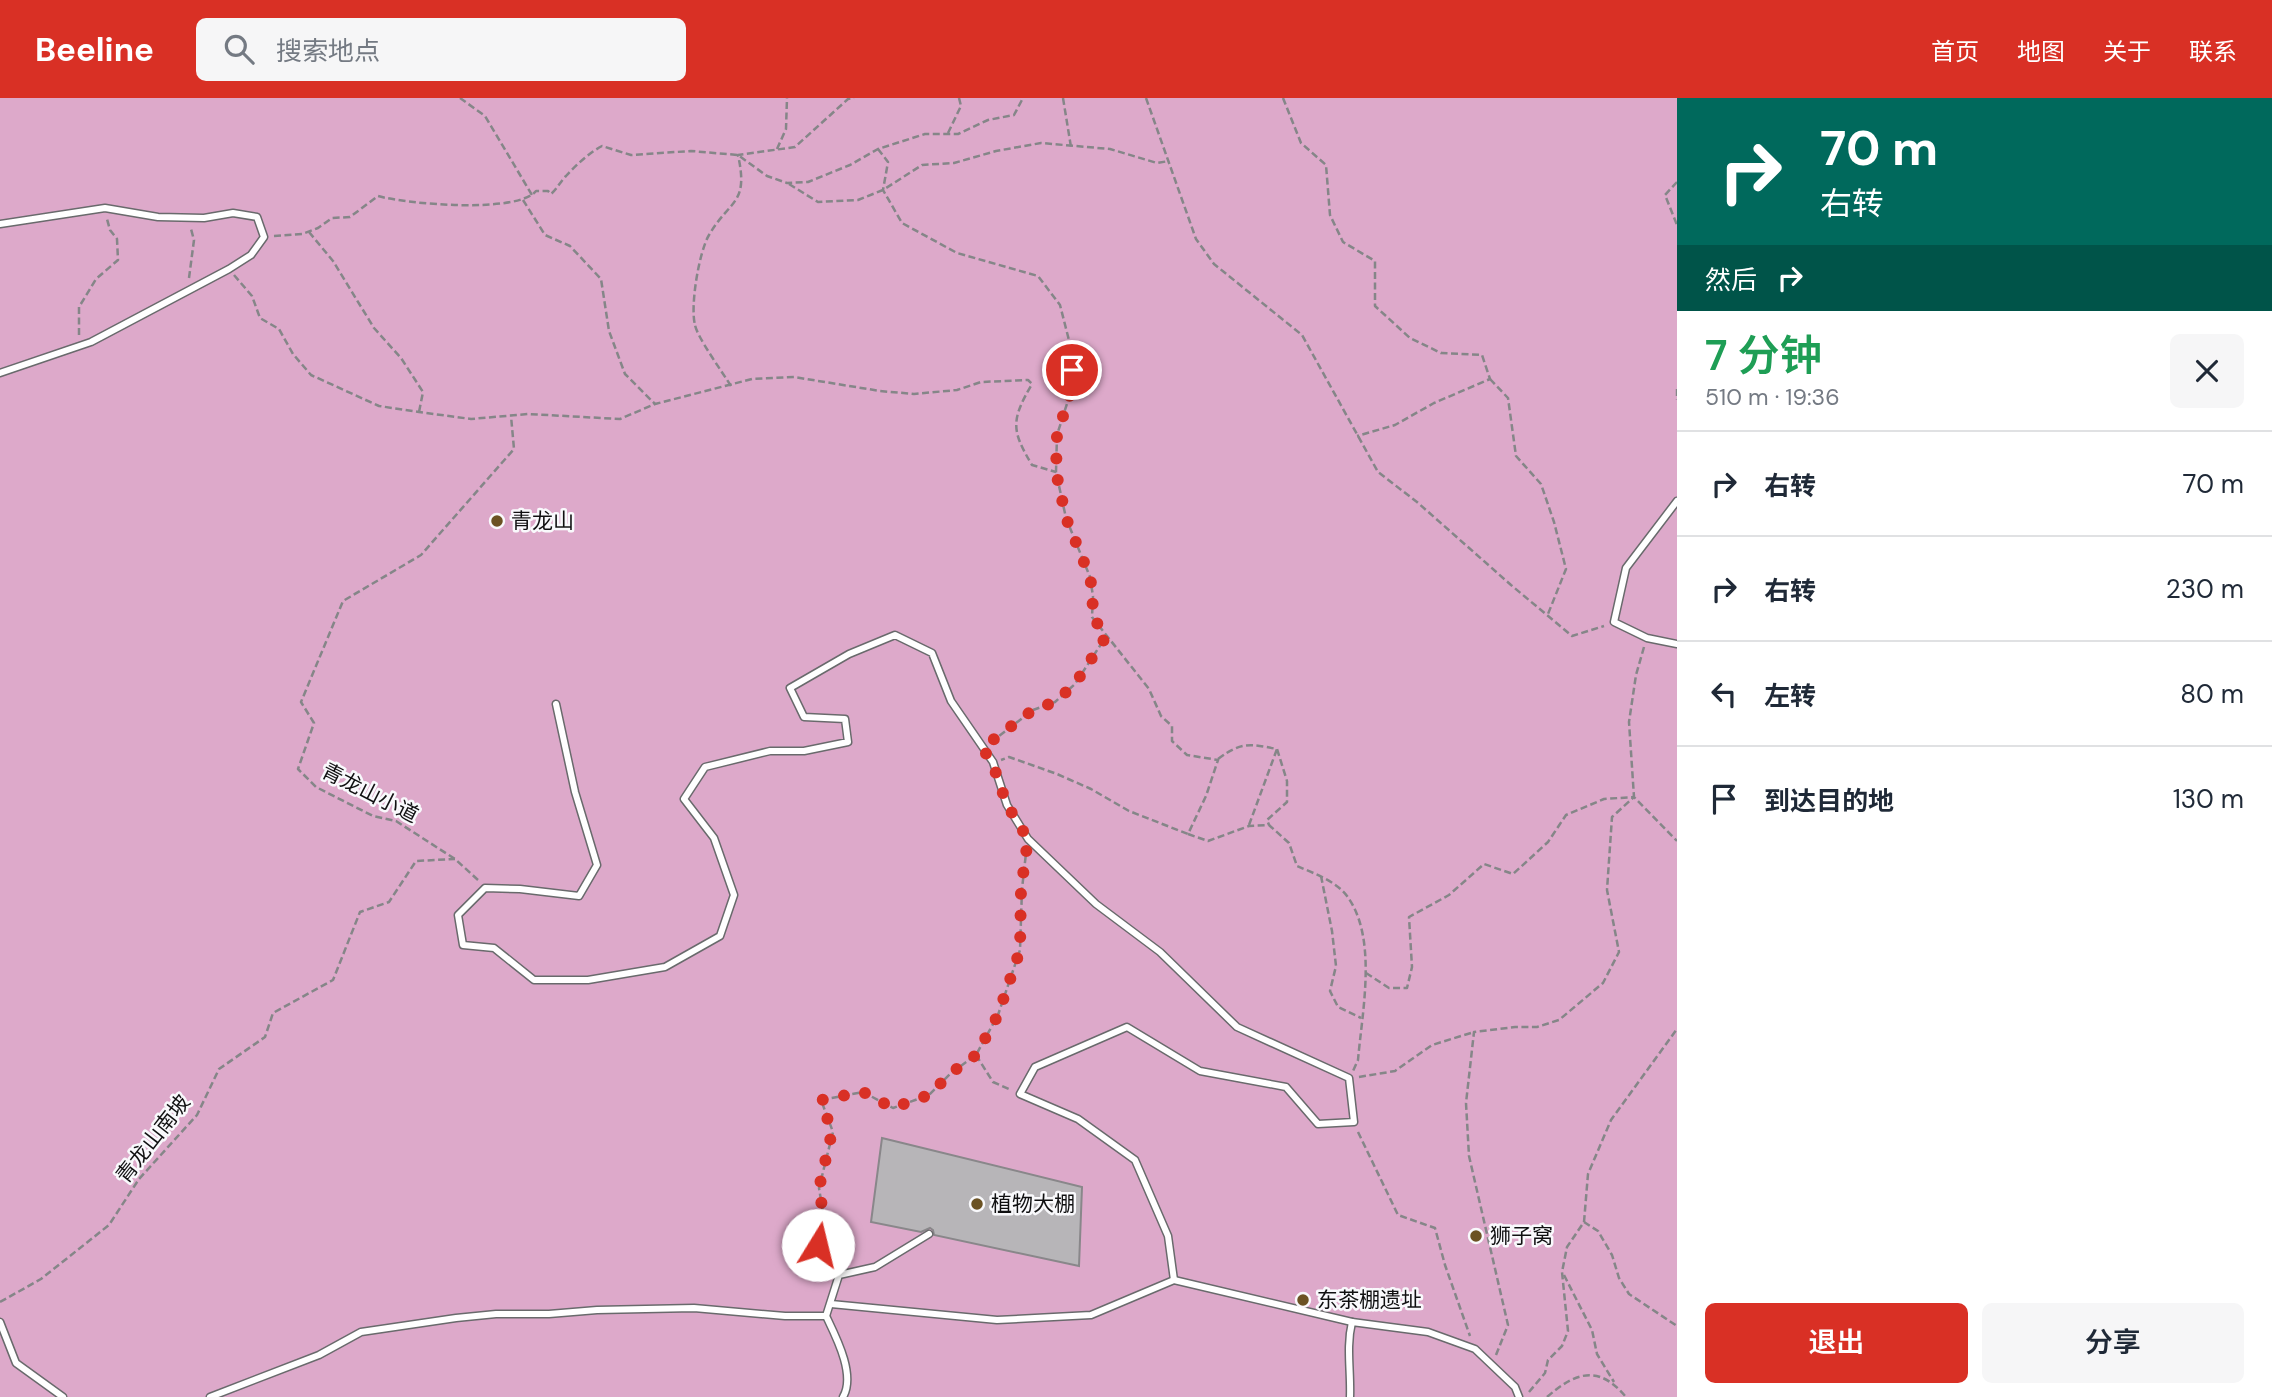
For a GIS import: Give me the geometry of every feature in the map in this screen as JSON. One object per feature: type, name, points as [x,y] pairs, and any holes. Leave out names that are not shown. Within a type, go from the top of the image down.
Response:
[{"type":"lane","points":[[0,224],[104,208],[181,218],[204,218],[233,213],[257,216],[264,237],[251,255],[229,269],[91,342],[0,373]]},
{"type":"lane","points":[[1677,501],[1626,568],[1614,622],[1647,638],[1677,644]]},
{"type":"lane","points":[[556,704],[575,792],[597,865],[579,896],[485,888],[458,915],[463,945],[494,948],[534,980],[588,980],[665,967],[720,936],[734,895],[714,838],[684,799],[705,767],[770,751],[804,751],[848,742],[845,719],[804,717],[790,688],[849,654],[895,635],[932,653],[951,701],[992,762],[1007,805],[1028,839],[1096,904],[1160,952],[1237,1027],[1349,1078],[1354,1122],[1318,1124],[1286,1087],[1200,1071],[1127,1027],[1035,1067],[1020,1094],[1078,1119],[1135,1160],[1168,1236],[1174,1280]]},
{"type":"lane","points":[[843,1397],[847,1391],[845,1358],[826,1316],[839,1275],[875,1267],[929,1234]]},
{"type":"lane","points":[[831,1304],[997,1320],[1090,1315],[1174,1280],[1352,1322],[1428,1332],[1475,1349],[1522,1397]]},
{"type":"lane","points":[[211,1397],[319,1356],[361,1332],[456,1318],[496,1314],[694,1308],[785,1316],[826,1316]]},
{"type":"lane","points":[[0,1322],[16,1363],[63,1397]]},
{"type":"lane","points":[[1350,1397],[1347,1341],[1352,1322]]},
{"type":"path","points":[[460,98],[485,116],[532,195]]},
{"type":"path","points":[[777,149],[786,129],[787,98]]},
{"type":"path","points":[[264,237],[302,234],[318,228],[332,218],[350,216],[378,196],[410,203],[483,205],[522,199],[536,191],[554,192],[565,177],[602,146],[631,155],[691,151],[738,155],[795,147],[848,99],[854,98]]},
{"type":"path","points":[[948,134],[961,106],[959,98]]},
{"type":"path","points":[[787,183],[808,182],[850,165],[878,149],[925,134],[958,134],[988,120],[1014,115],[1023,98]]},
{"type":"path","points":[[1063,98],[1071,147]]},
{"type":"path","points":[[1146,98],[1196,239],[1214,264],[1302,335],[1378,471],[1418,502],[1572,636],[1614,622]]},
{"type":"path","points":[[1283,98],[1301,143],[1326,165],[1330,215],[1343,243],[1375,261],[1375,306],[1410,338],[1441,353],[1482,355],[1490,379],[1508,398],[1516,456],[1541,484],[1566,569],[1548,615]]},
{"type":"path","points":[[738,155],[756,169],[787,183],[818,202],[858,200],[883,190],[922,165],[954,163],[996,151],[1041,144],[1110,149],[1157,163],[1169,161]]},
{"type":"path","points":[[878,149],[888,162],[883,190],[902,223],[957,253],[1038,276],[1060,305],[1072,352],[1072,388],[1057,435],[1056,472],[1066,518],[1090,577],[1092,617],[1149,689],[1161,716],[1172,726],[1172,741],[1187,755],[1217,760]]},
{"type":"path","points":[[731,386],[695,326],[695,279],[708,236],[737,200],[743,177],[738,155]]},
{"type":"path","points":[[1677,181],[1665,195],[1677,225]]},
{"type":"path","points":[[522,199],[545,234],[570,246],[601,279],[609,331],[625,374],[655,404]]},
{"type":"path","points":[[79,346],[79,307],[96,279],[118,260],[117,239],[110,229],[104,208]]},
{"type":"path","points":[[181,218],[191,228],[194,240],[188,291]]},
{"type":"path","points":[[309,231],[332,261],[374,328],[401,358],[423,392],[419,412]]},
{"type":"path","points":[[229,269],[252,296],[260,318],[279,329],[293,354],[311,375],[379,406],[471,419],[528,414],[620,419],[655,404],[752,379],[794,377],[914,394],[957,390],[981,382],[1028,380],[1032,384],[1021,403],[1014,427],[1019,444],[1032,465],[1056,472]]},
{"type":"path","points":[[1357,436],[1395,425],[1434,403],[1490,379]]},
{"type":"path","points":[[1677,389],[1677,400]]},
{"type":"path","name":"青龙山小道","points":[[485,888],[455,859],[396,821],[373,816],[316,787],[298,769],[314,723],[301,702],[343,601],[421,555],[514,449],[511,415]]},
{"type":"path","points":[[982,748],[1033,710],[1055,702],[1075,684],[1107,635]]},
{"type":"path","points":[[1647,638],[1636,675],[1629,722],[1634,797],[1677,841]]},
{"type":"path","points":[[1188,834],[1206,796],[1217,760],[1231,749],[1245,744],[1277,749]]},
{"type":"path","points":[[1277,749],[1287,781],[1287,802],[1267,821],[1289,843],[1297,866],[1321,876],[1347,895],[1361,925],[1367,961],[1358,1060],[1349,1078]]},
{"type":"path","points":[[1249,825],[1277,749]]},
{"type":"path","points":[[992,762],[1009,757],[1057,774],[1091,789],[1129,811],[1208,841],[1249,825],[1269,825]]},
{"type":"path","points":[[1366,973],[1389,989],[1406,989],[1412,967],[1409,917],[1450,895],[1484,864],[1513,874],[1548,842],[1566,816],[1604,799],[1634,797]]},
{"type":"path","points":[[1349,1078],[1395,1071],[1432,1045],[1474,1032],[1537,1027],[1559,1020],[1604,983],[1619,953],[1607,890],[1612,817],[1634,797]]},
{"type":"path","points":[[835,1287],[819,1273],[818,1245],[824,1219],[819,1188],[832,1132],[821,1100],[863,1092],[893,1108],[929,1095],[951,1073],[976,1055],[998,1015],[1020,950],[1021,889],[1028,839]]},
{"type":"path","name":"青龙山南坡","points":[[0,1302],[41,1279],[109,1225],[139,1179],[197,1115],[219,1069],[265,1037],[273,1013],[333,980],[360,912],[389,902],[416,861],[455,859]]},
{"type":"path","points":[[1321,876],[1336,966],[1330,991],[1338,1007],[1361,1018]]},
{"type":"path","points":[[1522,1397],[1545,1373],[1548,1360],[1562,1346],[1568,1331],[1562,1272],[1567,1247],[1584,1222],[1588,1174],[1611,1120],[1677,1029]]},
{"type":"path","points":[[1474,1032],[1466,1103],[1469,1156],[1508,1325],[1492,1365]]},
{"type":"path","points":[[976,1055],[992,1082],[1020,1094]]},
{"type":"path","points":[[1354,1122],[1398,1215],[1435,1228],[1445,1265],[1475,1349]]},
{"type":"path","points":[[1584,1222],[1598,1231],[1629,1294],[1677,1326]]},
{"type":"path","points":[[1562,1272],[1592,1330],[1597,1354],[1626,1397]]},
{"type":"path","points":[[1547,1397],[1563,1383],[1592,1374],[1614,1382]]},
{"type":"shaded area","points":[[0,98],[1677,98],[1677,1397],[0,1397]]},
{"type":"building","name":"植物大棚","points":[[882,1138],[1082,1187],[1079,1266],[934,1235],[930,1228],[921,1232],[871,1222]]},
{"type":"place","name":"青龙山","points":[[497,521]]},
{"type":"place","name":"植物大棚","points":[[977,1204]]},
{"type":"place","name":"狮子窝","points":[[1476,1236]]},
{"type":"place","name":"东茶棚遗址","points":[[1303,1300]]},
{"type":"route","points":[[818,1245],[824,1219],[819,1188],[832,1132],[821,1100],[863,1092],[893,1108],[929,1095],[951,1073],[976,1055],[998,1015],[1020,950],[1021,889],[1028,839],[1007,805],[992,762],[982,748],[1033,710],[1055,702],[1075,684],[1107,635],[1092,617],[1090,577],[1066,518],[1056,472],[1057,435],[1072,388],[1072,370]]}]
